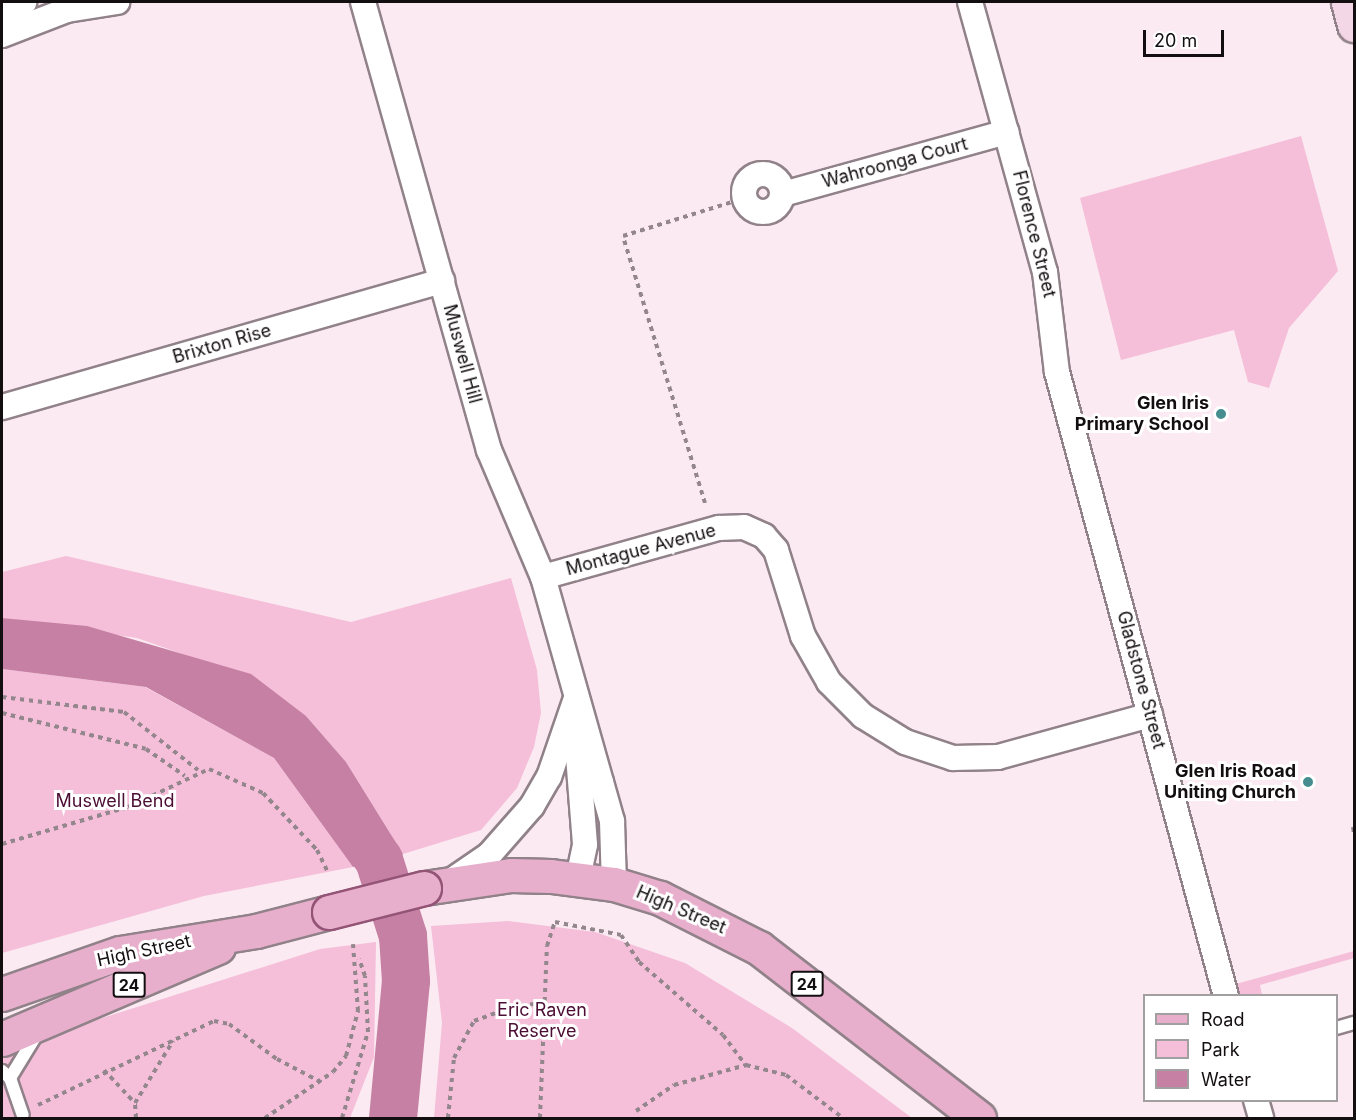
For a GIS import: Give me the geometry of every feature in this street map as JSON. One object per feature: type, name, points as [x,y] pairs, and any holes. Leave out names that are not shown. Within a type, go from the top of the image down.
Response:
[{"type":"main road","points":[[1348,2],[1354,25]]},
{"type":"main road","name":"High Street","points":[[2,994],[120,953],[256,931],[435,886],[511,875],[578,878],[614,884],[696,913],[759,948],[979,1119]]},
{"type":"main road","name":"High Street","points":[[2,1039],[256,931]]},
{"type":"street","points":[[2,17],[24,2]]},
{"type":"street","points":[[2,35],[55,8],[117,2]]},
{"type":"street","name":"Muswell Hill","points":[[363,2],[489,450],[543,577],[575,701],[612,821],[614,884]]},
{"type":"street","name":"Florence Street","points":[[970,2],[1045,272],[1057,372],[1084,469]]},
{"type":"street","name":"Wahroonga Court","points":[[745,198],[746,184],[762,173],[779,181],[783,194],[1007,132]]},
{"type":"street","name":"Brixton Rise","points":[[2,407],[442,281]]},
{"type":"street","name":"Gladstone Street","points":[[1084,469],[1225,994]]},
{"type":"street","name":"Montague Avenue","points":[[543,577],[719,528],[744,527],[764,536],[776,550],[803,636],[829,682],[863,716],[905,742],[953,758],[998,758],[1150,715]]},
{"type":"street","points":[[435,886],[489,855],[532,806],[549,777],[575,701]]},
{"type":"street","name":"Muswell Hill","points":[[575,701],[585,845],[578,878]]},
{"type":"street","points":[[1256,1102],[1261,1119]]},
{"type":"lane","points":[[23,1115],[6,1075],[48,1019]]},
{"type":"lane","points":[[1338,1027],[1354,1023]]},
{"type":"path","points":[[705,503],[623,236],[745,198]]},
{"type":"path","points":[[2,697],[124,712],[199,770]]},
{"type":"path","points":[[2,713],[146,749],[185,776]]},
{"type":"path","points":[[2,844],[128,807],[199,770],[220,770],[263,793],[317,850],[328,873]]},
{"type":"path","points":[[1353,826],[1354,834]]},
{"type":"path","points":[[540,1119],[547,1002],[547,946],[555,922],[615,933],[656,979],[723,1035],[746,1065]]},
{"type":"path","points":[[342,1119],[368,1032],[366,976],[353,944]]},
{"type":"path","points":[[265,1119],[321,1082],[346,1056],[358,1011],[357,954]]},
{"type":"path","points":[[448,1119],[454,1058],[474,1021],[512,1007],[547,1002]]},
{"type":"path","points":[[36,1106],[105,1070],[223,1021],[321,1082]]},
{"type":"path","points":[[136,1119],[135,1103],[173,1041]]},
{"type":"path","points":[[636,1111],[674,1085],[746,1065],[786,1075],[843,1119]]},
{"type":"path","points":[[105,1070],[135,1103]]},
{"type":"green space","points":[[1301,136],[1338,271],[1289,328],[1269,388],[1248,382],[1234,330],[1121,360],[1080,198]]},
{"type":"green space","points":[[66,556],[351,622],[511,578],[537,670],[541,713],[534,747],[517,788],[481,830],[403,854],[346,762],[306,716],[191,657],[137,638],[2,618],[2,572]]},
{"type":"green space","name":"Muswell Bend","points":[[2,669],[145,687],[274,758],[353,867],[204,896],[2,953]]},
{"type":"green space","name":"Eric Raven Reserve","points":[[508,921],[595,932],[685,963],[792,1028],[912,1118],[434,1118],[442,1023],[431,926]]},
{"type":"green space","points":[[376,942],[374,1057],[350,1118],[2,1118],[2,1059],[52,1034],[320,949]]},
{"type":"green space","points":[[1354,951],[1354,958],[1260,985],[1262,994],[1239,994],[1236,984]]},
{"type":"water","points":[[2,618],[87,626],[251,674],[306,716],[346,762],[403,854],[353,867],[274,758],[146,687],[2,669]]},
{"type":"waterway","points":[[341,807],[379,860],[403,936],[406,981],[393,1118]]},
{"type":"place","name":"Glen Iris Primary School","points":[[1221,414]]},
{"type":"place","name":"Glen Iris Road Uniting Church","points":[[1308,782]]}]
